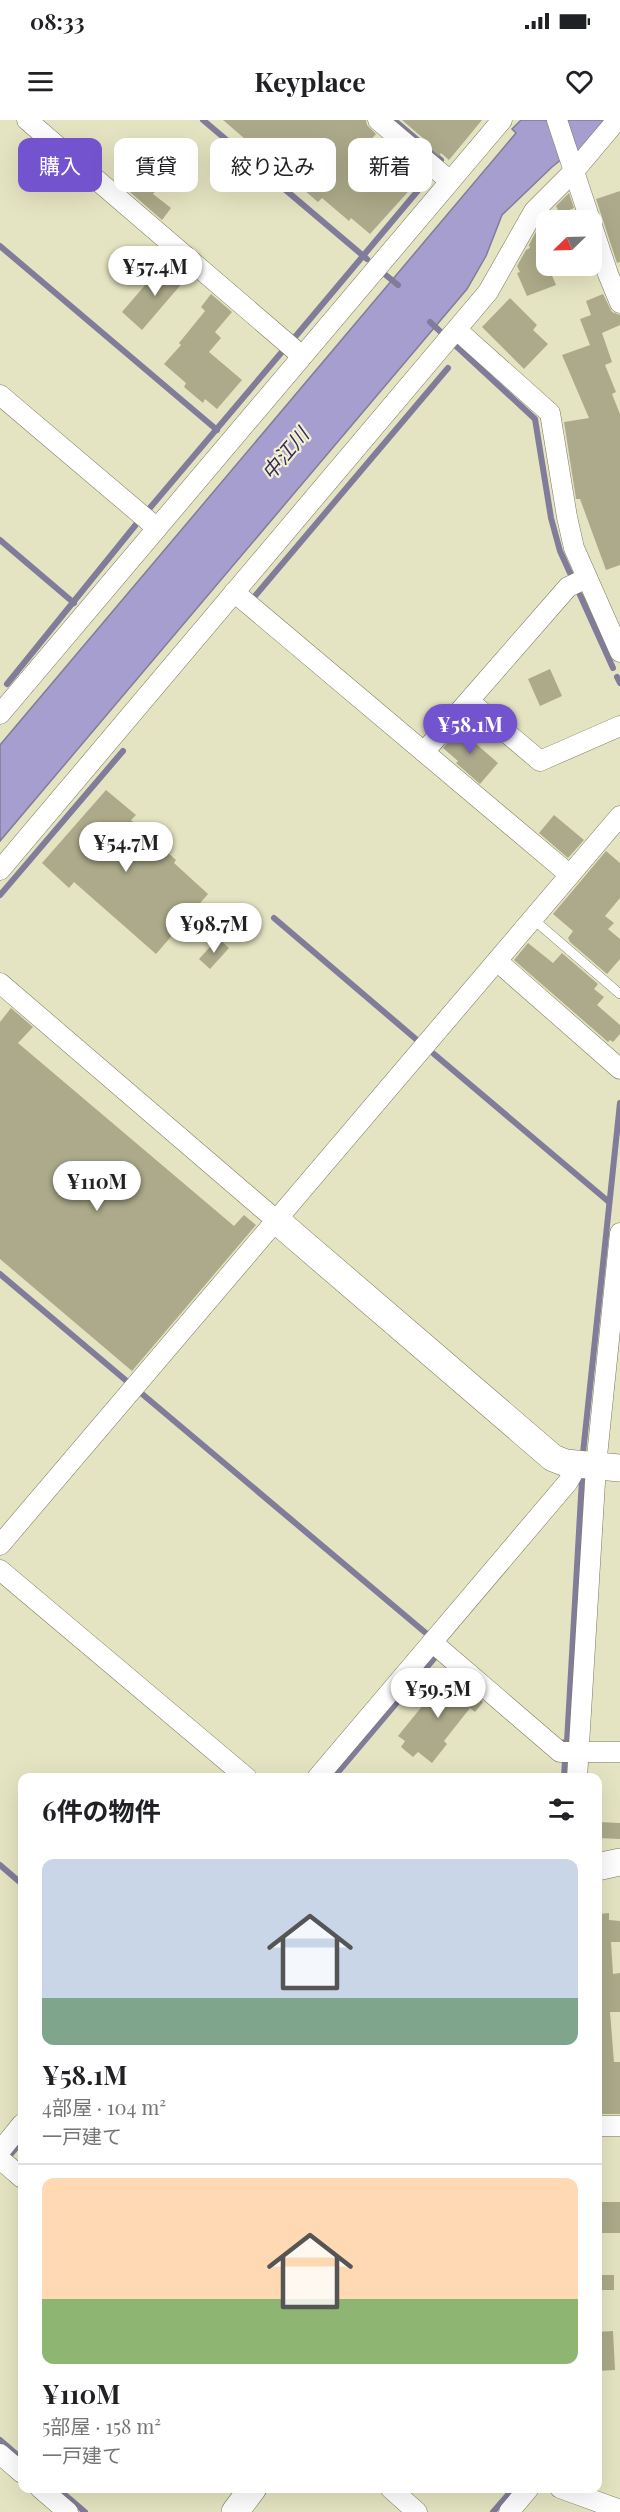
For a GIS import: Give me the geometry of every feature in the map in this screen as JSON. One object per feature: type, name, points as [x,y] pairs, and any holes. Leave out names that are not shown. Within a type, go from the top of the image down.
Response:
[{"type":"street","points":[[27,120],[302,356]]},
{"type":"street","points":[[378,120],[450,181]]},
{"type":"street","points":[[0,714],[7,693],[157,528],[502,120]]},
{"type":"street","points":[[557,120],[608,274],[620,303]]},
{"type":"street","points":[[0,870],[457,330],[488,292],[534,211],[617,120]]},
{"type":"street","points":[[457,330],[550,413],[574,548],[620,652]]},
{"type":"street","points":[[0,394],[157,528]]},
{"type":"street","points":[[424,752],[568,587],[587,578]]},
{"type":"street","points":[[234,592],[570,875]]},
{"type":"street","points":[[469,701],[540,761],[620,726]]},
{"type":"street","points":[[0,1545],[620,816]]},
{"type":"street","points":[[497,961],[620,1069]]},
{"type":"street","points":[[0,983],[553,1458],[566,1463],[598,1466]]},
{"type":"street","points":[[577,1773],[598,1466],[620,1233]]},
{"type":"street","points":[[321,1773],[568,1482],[598,1466]]},
{"type":"street","points":[[0,1570],[241,1773]]},
{"type":"street","points":[[432,1642],[560,1752],[620,1752]]},
{"type":"street","points":[[602,1866],[620,1862]]},
{"type":"street","points":[[602,2126],[620,2126]]},
{"type":"street","points":[[0,2151],[18,2129]]},
{"type":"street","points":[[0,2159],[18,2175]]},
{"type":"street","points":[[0,2454],[18,2470]]},
{"type":"street","points":[[46,2493],[68,2512]]},
{"type":"street","points":[[236,2512],[249,2493]]},
{"type":"street","points":[[396,2493],[417,2512]]},
{"type":"street","points":[[509,2512],[525,2493]]},
{"type":"street","points":[[574,2493],[620,2510]]},
{"type":"lane","points":[[533,919],[620,994]]},
{"type":"water","name":"中江川","points":[[521,120],[604,120],[579,153],[562,159],[552,167],[502,215],[486,256],[467,289],[0,841],[0,745],[516,133],[512,129]]},
{"type":"building","points":[[223,120],[366,120],[367,125],[376,134],[372,138],[348,138],[348,192],[408,192],[370,234],[351,218],[349,221],[322,198],[318,202],[306,192],[336,192],[336,138],[244,138]]},
{"type":"building","points":[[402,120],[482,120],[449,160],[441,153],[439,156],[432,150],[432,138],[423,138]]},
{"type":"building","points":[[620,191],[620,262],[617,263],[602,217],[602,210],[600,210],[596,199]]},
{"type":"building","points":[[130,192],[155,192],[153,194],[171,208],[162,220]]},
{"type":"building","points":[[569,193],[574,208],[558,210],[556,206]]},
{"type":"building","points":[[536,232],[536,276],[552,276],[556,285],[527,296],[517,273],[520,272],[517,266],[526,250],[530,248],[529,245]]},
{"type":"building","points":[[176,264],[193,278],[188,284],[184,281],[142,330],[122,312],[146,284],[152,289]]},
{"type":"building","points":[[211,294],[232,312],[215,332],[221,338],[209,352],[242,380],[217,409],[205,399],[203,403],[184,387],[186,383],[164,364],[181,345],[179,343],[205,311],[201,307]]},
{"type":"building","points":[[603,294],[612,312],[620,315],[620,325],[602,333],[612,362],[605,365],[616,392],[612,394],[620,414],[620,565],[606,570],[580,499],[576,499],[564,422],[589,418],[562,355],[590,345],[580,319],[591,315],[586,301]]},
{"type":"building","points":[[510,298],[537,325],[533,330],[548,344],[524,369],[482,327]]},
{"type":"building","points":[[550,669],[562,696],[540,706],[528,679]]},
{"type":"building","points":[[465,723],[473,729],[467,736],[498,763],[480,784],[443,748]]},
{"type":"building","points":[[106,790],[136,815],[131,820],[176,860],[174,863],[208,894],[156,954],[74,882],[69,888],[42,863]]},
{"type":"building","points":[[554,815],[584,840],[568,858],[539,833]]},
{"type":"building","points":[[606,851],[620,863],[620,898],[605,916],[614,923],[608,929],[620,939],[620,959],[607,974],[570,942],[568,938],[573,931],[553,914]]},
{"type":"building","points":[[218,938],[229,948],[210,969],[199,959]]},
{"type":"building","points":[[528,943],[553,963],[562,953],[598,984],[594,989],[604,997],[597,1005],[620,1025],[620,1034],[613,1042],[610,1040],[608,1042],[514,960]]},
{"type":"building","points":[[11,1008],[33,1027],[18,1043],[234,1226],[244,1215],[256,1225],[132,1371],[0,1259],[0,1022]]},
{"type":"building","points":[[449,1673],[483,1702],[475,1712],[470,1708],[444,1741],[447,1744],[432,1763],[418,1752],[413,1757],[401,1747],[405,1741],[398,1736]]},
{"type":"building","points":[[602,1822],[620,1823],[620,1839],[602,1838]]},
{"type":"building","points":[[609,1913],[609,1920],[620,1921],[620,1942],[611,1942],[613,1974],[620,1973],[620,2012],[610,2012],[614,2062],[620,2062],[620,2114],[602,2114],[602,1914]]},
{"type":"building","points":[[602,2202],[620,2202],[620,2233],[602,2233]]},
{"type":"building","points":[[602,2275],[614,2275],[614,2290],[602,2290]]},
{"type":"building","points":[[613,2331],[615,2370],[602,2371],[602,2332]]},
{"type":"waterway","points":[[203,120],[367,259]]},
{"type":"waterway","points":[[394,120],[441,160]]},
{"type":"waterway","points":[[295,337],[417,192]]},
{"type":"waterway","points":[[0,246],[217,430]]},
{"type":"waterway","points":[[382,272],[398,285]]},
{"type":"waterway","points":[[430,322],[443,334]]},
{"type":"waterway","points":[[455,345],[535,419],[551,518],[560,551],[570,573]]},
{"type":"waterway","points":[[149,509],[281,353]]},
{"type":"waterway","points":[[255,596],[448,368]]},
{"type":"waterway","points":[[7,684],[138,522]]},
{"type":"waterway","points":[[0,540],[74,603]]},
{"type":"waterway","points":[[580,595],[613,668]]},
{"type":"waterway","points":[[617,677],[620,683]]},
{"type":"waterway","points":[[0,895],[123,751]]},
{"type":"waterway","points":[[274,918],[417,1040]]},
{"type":"waterway","points":[[434,1054],[609,1202]]},
{"type":"waterway","points":[[583,1453],[620,1103]]},
{"type":"waterway","points":[[0,1274],[129,1383]]},
{"type":"waterway","points":[[141,1393],[427,1634]]},
{"type":"waterway","points":[[560,1743],[567,1742],[582,1479]]},
{"type":"waterway","points":[[337,1773],[437,1655]]},
{"type":"waterway","points":[[564,1773],[565,1759]]},
{"type":"waterway","points":[[0,1865],[18,1881]]},
{"type":"waterway","points":[[10,2155],[18,2146]]},
{"type":"waterway","points":[[0,2440],[18,2456]]},
{"type":"waterway","points":[[63,2493],[85,2512]]},
{"type":"waterway","points":[[493,2512],[510,2493]]}]
